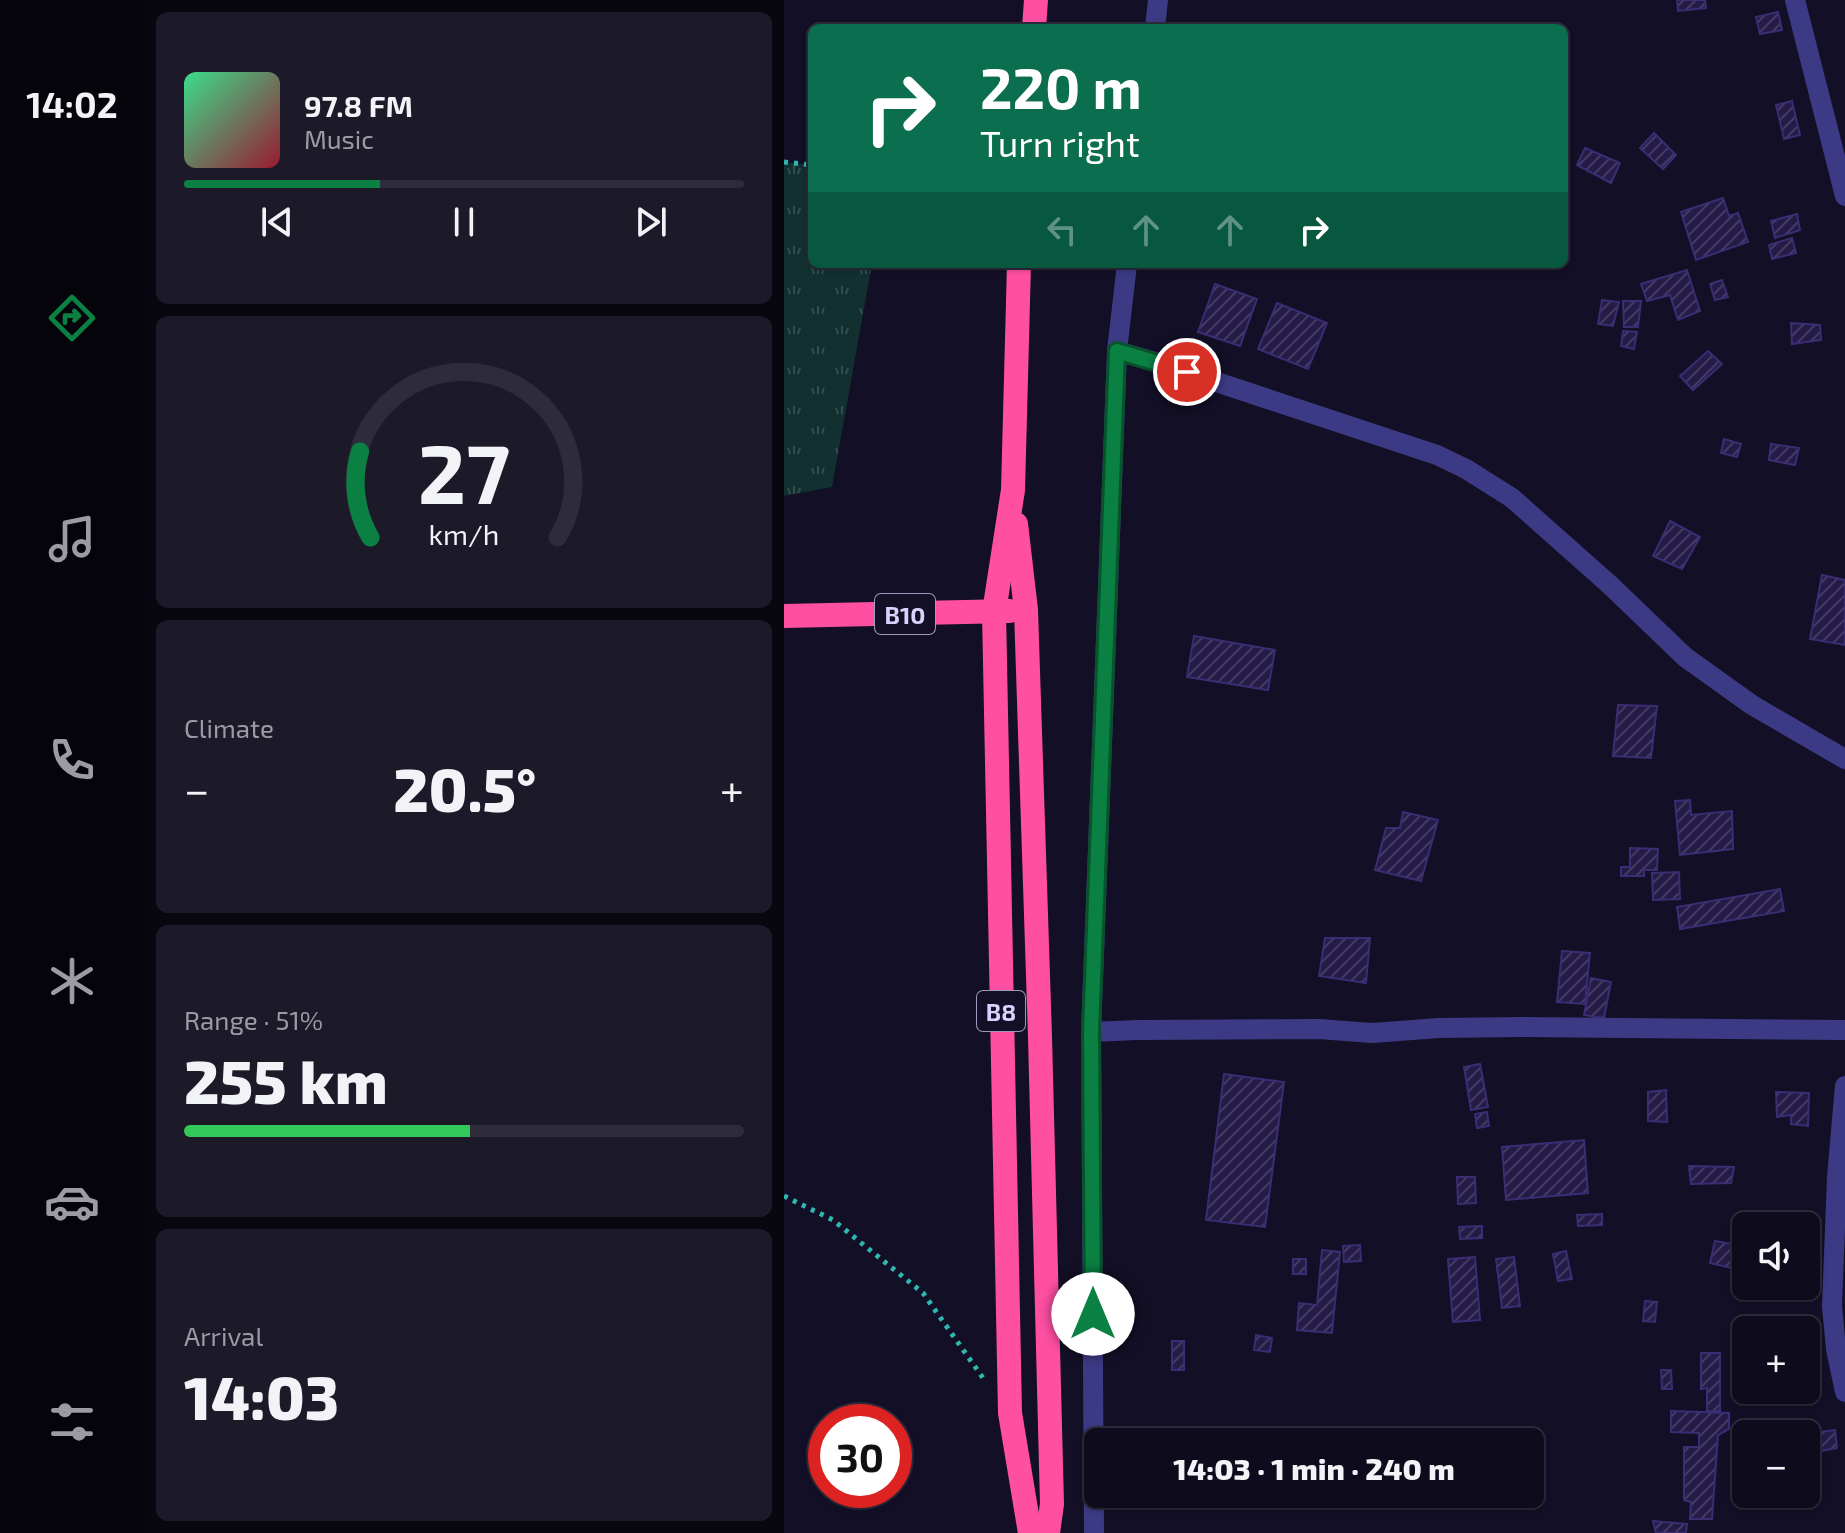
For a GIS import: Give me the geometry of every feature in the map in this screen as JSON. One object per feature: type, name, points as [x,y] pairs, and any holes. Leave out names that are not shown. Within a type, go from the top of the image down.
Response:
[{"type":"highway","points":[[1034,24],[1036,0]]},
{"type":"highway","name":"B8","points":[[1019,268],[1013,490],[994,612],[1010,1413],[1030,1533]]},
{"type":"highway","name":"B8","points":[[1013,490],[1026,610],[1052,1504],[1048,1533]]},
{"type":"highway","name":"B10","points":[[784,616],[1026,610]]},
{"type":"street","points":[[1155,24],[1158,0]]},
{"type":"street","points":[[1795,0],[1845,196]]},
{"type":"street","points":[[1094,1533],[1091,1032],[1117,351],[1127,268]]},
{"type":"street","points":[[1117,351],[1395,440],[1466,469],[1512,498],[1685,657],[1752,705],[1845,759]]},
{"type":"street","points":[[1091,1032],[1319,1029],[1372,1033],[1521,1027],[1845,1030]]},
{"type":"street","points":[[1845,1086],[1837,1177],[1832,1306],[1836,1349],[1845,1392]]},
{"type":"path","points":[[784,162],[808,165]]},
{"type":"path","points":[[784,1196],[833,1220],[923,1293],[1010,1413]]},
{"type":"green space","points":[[784,162],[808,165],[808,268],[871,268],[832,487],[784,496]]},
{"type":"building","points":[[1677,0],[1705,0],[1706,8],[1678,11]]},
{"type":"building","points":[[1778,12],[1782,30],[1760,34],[1756,17]]},
{"type":"building","points":[[1792,101],[1800,135],[1784,139],[1776,105]]},
{"type":"building","points":[[1654,133],[1676,155],[1663,169],[1640,148]]},
{"type":"building","points":[[1585,148],[1620,163],[1611,183],[1577,165]]},
{"type":"building","points":[[1723,198],[1729,216],[1738,213],[1748,242],[1696,260],[1681,212]]},
{"type":"building","points":[[1797,214],[1800,230],[1775,238],[1771,221]]},
{"type":"building","points":[[1792,238],[1796,253],[1772,259],[1769,245]]},
{"type":"building","points":[[1687,270],[1700,311],[1678,320],[1670,295],[1647,301],[1641,284]]},
{"type":"building","points":[[1722,280],[1728,297],[1715,300],[1710,284]]},
{"type":"building","points":[[1215,284],[1257,299],[1240,346],[1198,332]]},
{"type":"building","points":[[1602,300],[1619,302],[1613,326],[1598,324]]},
{"type":"building","points":[[1623,301],[1641,301],[1638,327],[1624,327]]},
{"type":"building","points":[[1277,303],[1327,323],[1308,369],[1258,349]]},
{"type":"building","points":[[1791,323],[1820,325],[1821,340],[1792,344]]},
{"type":"building","points":[[1623,331],[1637,332],[1634,349],[1621,346]]},
{"type":"building","points":[[1708,351],[1722,364],[1693,390],[1680,376]]},
{"type":"building","points":[[1724,439],[1741,444],[1737,457],[1721,453]]},
{"type":"building","points":[[1771,444],[1799,448],[1795,465],[1769,460]]},
{"type":"building","points":[[1670,521],[1700,537],[1682,569],[1653,556]]},
{"type":"building","points":[[1822,575],[1845,580],[1845,645],[1810,639]]},
{"type":"building","points":[[1194,636],[1275,650],[1268,690],[1187,677]]},
{"type":"building","points":[[1618,705],[1657,706],[1651,758],[1613,756]]},
{"type":"building","points":[[1690,800],[1691,815],[1732,811],[1733,849],[1680,855],[1675,801]]},
{"type":"building","points":[[1403,812],[1438,820],[1421,881],[1375,870],[1386,828],[1400,828]]},
{"type":"building","points":[[1630,848],[1658,849],[1657,870],[1644,870],[1644,876],[1621,876],[1621,867],[1630,867]]},
{"type":"building","points":[[1679,872],[1680,899],[1653,900],[1652,873]]},
{"type":"building","points":[[1780,889],[1784,911],[1680,929],[1677,907]]},
{"type":"building","points":[[1325,938],[1370,938],[1366,983],[1319,976]]},
{"type":"building","points":[[1562,951],[1590,953],[1585,1004],[1557,1002]]},
{"type":"building","points":[[1591,978],[1611,982],[1604,1018],[1584,1015]]},
{"type":"building","points":[[1480,1064],[1488,1107],[1471,1110],[1464,1067]]},
{"type":"building","points":[[1224,1074],[1284,1082],[1265,1227],[1206,1220]]},
{"type":"building","points":[[1666,1090],[1667,1122],[1648,1121],[1648,1092]]},
{"type":"building","points":[[1776,1092],[1809,1093],[1808,1126],[1791,1124],[1791,1115],[1777,1117]]},
{"type":"building","points":[[1487,1112],[1489,1126],[1477,1128],[1475,1114]]},
{"type":"building","points":[[1584,1140],[1588,1193],[1506,1200],[1502,1147]]},
{"type":"building","points":[[1689,1166],[1734,1167],[1731,1183],[1691,1184]]},
{"type":"building","points":[[1457,1177],[1475,1177],[1476,1203],[1458,1204]]},
{"type":"building","points":[[1602,1214],[1602,1225],[1578,1226],[1577,1215]]},
{"type":"building","points":[[1482,1226],[1482,1238],[1460,1239],[1459,1227]]},
{"type":"building","points":[[1715,1241],[1732,1244],[1732,1268],[1710,1263]]},
{"type":"building","points":[[1360,1245],[1361,1261],[1344,1262],[1343,1246]]},
{"type":"building","points":[[1322,1250],[1340,1252],[1332,1333],[1297,1330],[1299,1303],[1317,1305]]},
{"type":"building","points":[[1566,1251],[1572,1279],[1558,1281],[1553,1254]]},
{"type":"building","points":[[1475,1257],[1480,1320],[1453,1322],[1448,1259]]},
{"type":"building","points":[[1514,1257],[1520,1306],[1502,1308],[1496,1259]]},
{"type":"building","points":[[1293,1259],[1306,1259],[1306,1274],[1293,1274]]},
{"type":"building","points":[[1645,1301],[1657,1302],[1655,1322],[1643,1321]]},
{"type":"building","points":[[1256,1335],[1272,1338],[1270,1352],[1254,1350]]},
{"type":"building","points":[[1172,1341],[1184,1341],[1184,1370],[1172,1370]]},
{"type":"building","points":[[1701,1353],[1720,1353],[1720,1411],[1707,1411],[1707,1388],[1701,1389]]},
{"type":"building","points":[[1661,1370],[1671,1370],[1672,1389],[1662,1389]]},
{"type":"building","points":[[1671,1411],[1729,1413],[1729,1429],[1718,1435],[1712,1519],[1690,1519],[1691,1502],[1684,1500],[1684,1447],[1699,1447],[1699,1433],[1671,1432]]},
{"type":"building","points":[[1835,1430],[1837,1448],[1821,1451],[1820,1432]]},
{"type":"building","points":[[1653,1521],[1687,1524],[1686,1533],[1656,1533]]},
{"type":"route","points":[[1093,1314],[1091,1032],[1117,351],[1187,372]]}]
